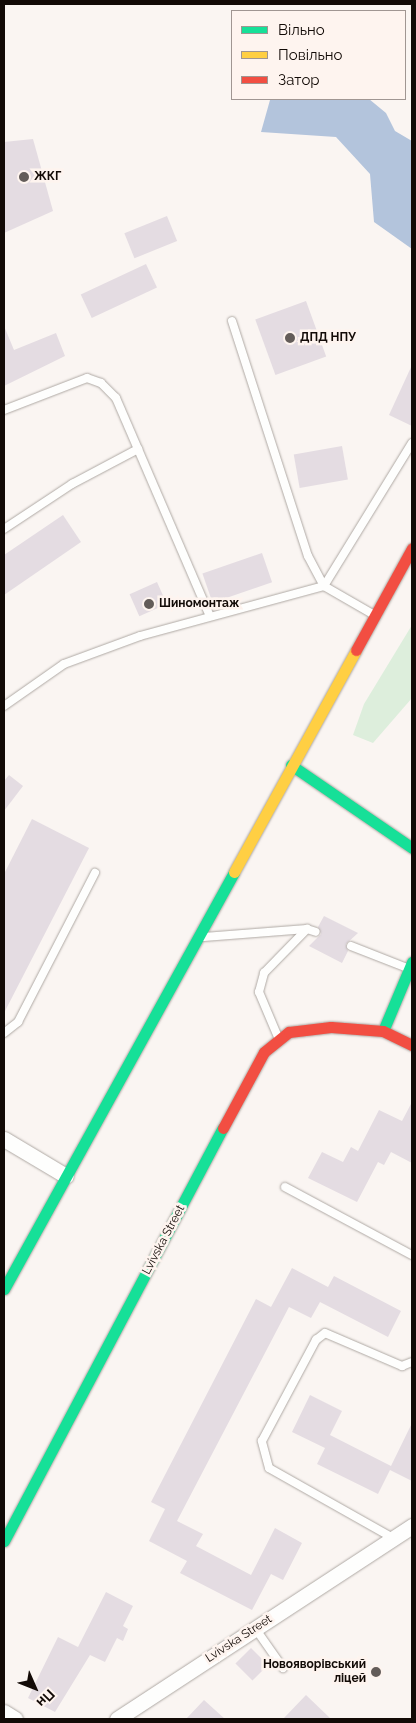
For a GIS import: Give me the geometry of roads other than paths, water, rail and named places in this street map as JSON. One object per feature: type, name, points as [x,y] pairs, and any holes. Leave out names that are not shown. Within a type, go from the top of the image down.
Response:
[{"type":"main road","points":[[4,1289],[194,938],[412,548]]},
{"type":"main road","points":[[291,765],[412,848]]},
{"type":"main road","points":[[411,966],[383,1031],[412,1045]]},
{"type":"main road","name":"Lvivska Street","points":[[4,1541],[264,1052],[289,1032],[331,1027],[383,1031]]},
{"type":"street","points":[[4,1139],[66,1176]]},
{"type":"street","name":"Lvivska Street","points":[[117,1719],[412,1526]]},
{"type":"street","points":[[4,1712],[15,1719]]},
{"type":"lane","points":[[232,321],[308,556],[324,586],[375,615]]},
{"type":"lane","points":[[4,410],[87,378],[101,383],[116,398],[210,616]]},
{"type":"lane","points":[[4,706],[64,664],[210,616],[324,586],[412,443]]},
{"type":"lane","points":[[4,529],[72,484],[138,449]]},
{"type":"lane","points":[[4,1033],[18,1022],[95,873]]},
{"type":"lane","points":[[194,938],[307,929],[316,932]]},
{"type":"lane","points":[[280,1039],[265,1009],[262,982],[278,954],[307,929]]},
{"type":"lane","points":[[351,946],[411,966]]},
{"type":"lane","points":[[285,1187],[412,1255]]},
{"type":"lane","points":[[393,1538],[269,1468],[262,1442],[316,1340],[325,1333],[402,1366],[412,1362]]},
{"type":"lane","points":[[255,1628],[282,1668]]},
{"type":"water","points":[[270,100],[370,100],[386,113],[395,131],[412,141],[412,249],[374,222],[370,174],[336,137],[261,132]]},
{"type":"place","name":"ЖКГ","points":[[24,177]]},
{"type":"place","name":"ДПД НПУ","points":[[290,338]]},
{"type":"place","name":"Шиномонтаж","points":[[149,604]]},
{"type":"place","name":"Новояворівський ліцей","points":[[376,1672]]}]
